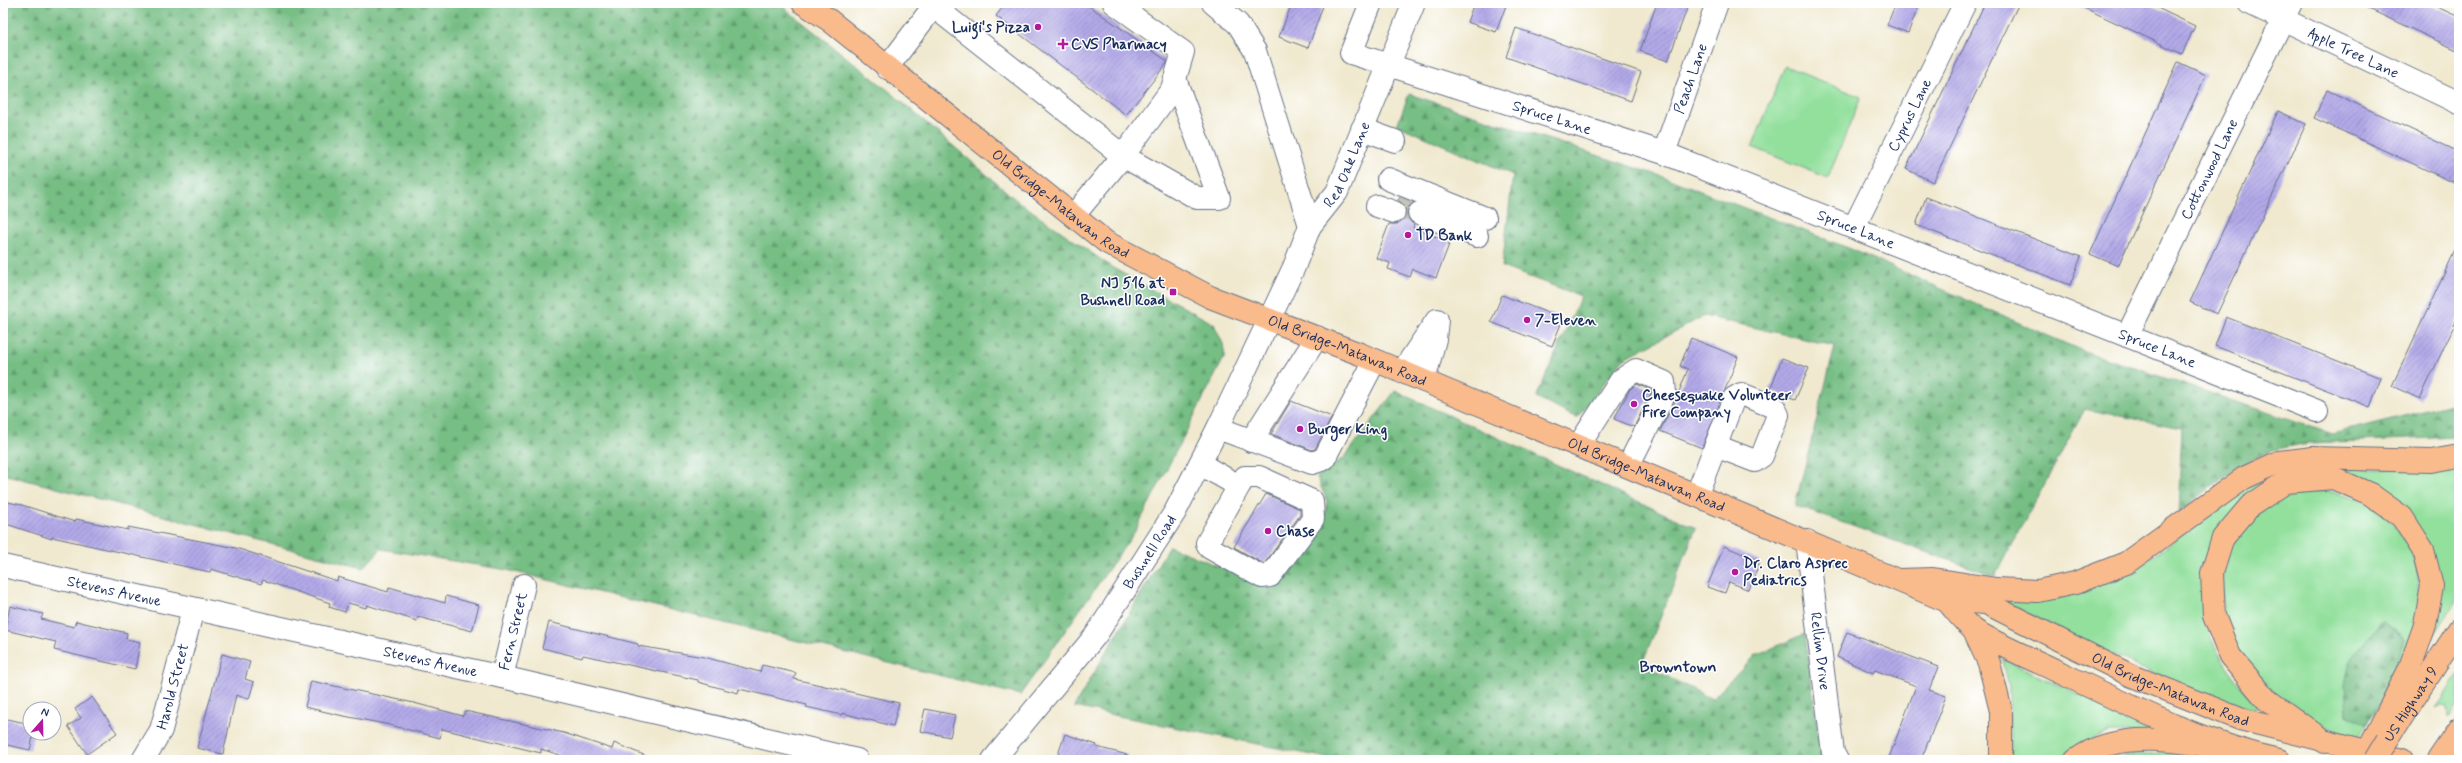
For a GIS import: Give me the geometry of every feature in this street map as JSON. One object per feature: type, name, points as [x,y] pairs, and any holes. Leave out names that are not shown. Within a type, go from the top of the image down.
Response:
[{"type":"main road","name":"Old Bridge-Matawan Road","points":[[803,3],[828,20],[1022,177],[1074,215],[1106,242],[1210,297],[1375,360],[1697,494],[1947,601],[1986,603],[2130,675],[2240,720],[2402,760]]},
{"type":"main road","points":[[1899,580],[1933,579],[1996,589],[2038,591],[2067,585],[2126,563],[2244,478],[2279,462],[2313,458],[2431,461],[2459,456]]},
{"type":"main road","points":[[2325,742],[2266,700],[2230,656],[2214,616],[2212,573],[2223,538],[2250,506],[2286,482],[2333,478],[2370,494],[2402,517],[2423,550],[2432,586],[2425,625],[2381,739],[2366,760]]},
{"type":"main road","name":"Old Bridge-Matawan Road","points":[[1947,601],[1973,629],[2115,698],[2199,734],[2269,758]]},
{"type":"main road","points":[[1973,629],[1989,663],[2001,711],[2001,760]]},
{"type":"main road","name":"US Highway 9","points":[[2375,760],[2381,739],[2459,629]]},
{"type":"main road","points":[[2441,756],[2459,729]]},
{"type":"main road","points":[[2076,760],[2085,753],[2126,740],[2178,741],[2269,758]]},
{"type":"street","points":[[1074,215],[1123,156],[1172,89],[1183,52],[1114,3]]},
{"type":"street","points":[[1213,3],[1238,24],[1255,51],[1310,226]]},
{"type":"street","name":"Spruce Lane","points":[[1371,3],[1351,53],[1387,66],[1664,153],[2317,411]]},
{"type":"street","name":"Red Oak Lane","points":[[1268,320],[1310,226],[1337,192],[1387,66],[1414,3]]},
{"type":"street","name":"Peach Lane","points":[[1664,153],[1717,3]]},
{"type":"street","name":"Cyprus Lane","points":[[1854,227],[1965,3]]},
{"type":"street","name":"Apple Tree Lane","points":[[2249,3],[2288,11],[2459,103]]},
{"type":"street","points":[[887,68],[934,4],[1123,156],[1197,198],[1219,198],[1175,79]]},
{"type":"street","name":"Cottonwood Lane","points":[[2127,336],[2288,11]]},
{"type":"street","points":[[1362,129],[1395,141]]},
{"type":"street","points":[[1388,198],[1479,232],[1419,213]]},
{"type":"street","name":"Bushnell Road","points":[[993,760],[1096,635],[1175,512],[1218,428],[1268,320]]},
{"type":"street","points":[[1402,372],[1437,320],[1435,339],[1424,381]]},
{"type":"street","points":[[1251,441],[1317,337]]},
{"type":"street","points":[[1218,428],[1312,463],[1324,459],[1375,360]]},
{"type":"street","points":[[1579,445],[1621,380],[1636,370],[1664,382],[1665,393],[1628,466]]},
{"type":"street","points":[[1697,494],[1716,446]]},
{"type":"street","points":[[1200,464],[1239,486]]},
{"type":"street","points":[[1245,477],[1259,477],[1312,501],[1313,519],[1270,576],[1262,577],[1210,548],[1208,543],[1239,486],[1245,477]]},
{"type":"street","name":"Rellim Drive","points":[[1807,541],[1833,753],[1837,760]]},
{"type":"street","name":"Stevens Avenue","points":[[3,566],[502,677],[857,760]]},
{"type":"street","name":"Fern Street","points":[[502,677],[524,585]]},
{"type":"street","name":"Harold Street","points":[[143,760],[161,730],[193,609]]},
{"type":"green space","points":[[3,3],[778,3],[894,95],[1015,199],[1113,268],[1214,324],[1223,344],[1225,356],[1134,533],[1020,695],[507,570],[381,549],[363,568],[3,474]]},
{"type":"green space","points":[[1785,66],[1861,97],[1828,178],[1752,147]]},
{"type":"green space","points":[[1409,94],[1664,177],[1851,249],[2078,349],[2332,434],[2459,402],[2459,437],[2308,443],[2272,450],[2237,467],[2178,513],[2182,428],[2085,409],[1995,576],[1795,506],[1835,346],[1704,316],[1623,359],[1577,418],[1536,398],[1581,296],[1502,267],[1513,175],[1397,125]]},
{"type":"green space","points":[[1395,391],[1696,528],[1642,664],[1712,699],[1756,655],[1805,634],[1821,755],[1824,760],[1337,760],[1074,707],[1169,546],[1276,590],[1323,527],[1327,501],[1317,477],[1344,458]]},
{"type":"green space","points":[[2459,467],[2459,596],[2432,639],[2429,638],[2433,626],[2400,505],[2291,476],[2201,575],[2201,595],[2208,631],[2215,647],[2233,677],[2257,707],[2256,710],[2191,689],[2160,676],[2098,648],[2007,603],[2009,599],[2041,600],[2058,598],[2114,580],[2139,566],[2257,481],[2289,469]]},
{"type":"green space","points":[[2318,491],[2341,494],[2362,500],[2389,519],[2397,528],[2412,554],[2418,581],[2418,609],[2412,636],[2402,664],[2388,690],[2358,738],[2315,722],[2276,695],[2238,652],[2223,619],[2222,566],[2234,539],[2255,516],[2281,499],[2299,493]]},
{"type":"green space","points":[[2382,620],[2404,638],[2392,681],[2367,724],[2347,714],[2345,686],[2350,660]]},
{"type":"green space","points":[[2003,659],[2154,728],[2153,732],[2109,732],[2067,752],[2058,760],[2010,760],[2009,688]]},
{"type":"green space","points":[[2459,673],[2459,701],[2448,718],[2447,706],[2442,705],[2436,708]]},
{"type":"green space","points":[[2168,752],[2199,760],[2099,760]]},
{"type":"building","points":[[1006,3],[1085,3],[1167,61],[1167,63],[1126,115],[996,16]]},
{"type":"building","points":[[1292,3],[1324,3],[1308,48],[1279,37]]},
{"type":"building","points":[[1474,3],[1507,3],[1496,32],[1467,22]]},
{"type":"building","points":[[1657,3],[1689,3],[1668,61],[1640,51]]},
{"type":"building","points":[[1896,3],[1920,3],[1908,33],[1887,25]]},
{"type":"building","points":[[1985,3],[2019,3],[1933,182],[1906,169]]},
{"type":"building","points":[[2074,3],[2147,3],[2195,26],[2182,54]]},
{"type":"building","points":[[2356,3],[2428,3],[2459,17],[2459,51]]},
{"type":"building","points":[[1516,28],[1641,72],[1631,101],[1506,57]]},
{"type":"building","points":[[2178,62],[2206,75],[2118,266],[2090,254]]},
{"type":"building","points":[[2327,90],[2459,152],[2459,185],[2314,118]]},
{"type":"building","points":[[2278,111],[2306,124],[2217,314],[2190,302]]},
{"type":"building","name":"TD Bank","points":[[1400,197],[1413,202],[1408,208],[1407,214],[1409,220],[1414,225],[1413,228],[1450,242],[1436,278],[1413,269],[1410,277],[1388,269],[1390,263],[1376,258],[1389,224],[1397,224],[1406,217],[1406,209],[1398,200]]},
{"type":"building","points":[[1926,197],[2081,257],[2070,285],[1916,225]]},
{"type":"building","points":[[2459,242],[2459,315],[2420,399],[2392,386]]},
{"type":"building","name":"7-Eleven","points":[[1502,295],[1563,319],[1552,346],[1491,322]]},
{"type":"building","points":[[2226,317],[2381,378],[2370,407],[2215,346]]},
{"type":"building","points":[[1691,338],[1738,357],[1702,448],[1660,431],[1677,397],[1688,369],[1680,366]]},
{"type":"building","points":[[1782,358],[1809,368],[1795,400],[1770,390]]},
{"type":"building","name":"Cheesequake Volunteer Fire Company","points":[[1637,384],[1652,391],[1634,427],[1614,419],[1630,389]]},
{"type":"building","name":"Burger King","points":[[1291,401],[1332,417],[1315,449],[1312,450],[1271,434]]},
{"type":"building","name":"Chase","points":[[1266,494],[1300,509],[1300,515],[1264,564],[1234,547]]},
{"type":"building","points":[[3,501],[22,505],[75,522],[76,519],[128,530],[128,527],[236,548],[337,581],[338,577],[388,592],[389,587],[445,603],[446,596],[479,605],[472,631],[418,617],[417,621],[367,605],[366,608],[348,603],[345,612],[329,607],[330,603],[263,580],[261,584],[211,569],[210,572],[52,537],[52,539],[3,523]]},
{"type":"building","name":"Dr. Claro Asprec Pediatrics","points":[[1724,546],[1760,561],[1749,590],[1729,582],[1725,593],[1707,587]]},
{"type":"building","points":[[10,606],[43,614],[41,619],[74,627],[76,621],[127,633],[126,639],[140,642],[135,669],[54,650],[56,642],[5,630]]},
{"type":"building","points":[[549,622],[638,644],[638,646],[704,657],[760,672],[762,665],[796,673],[794,679],[899,703],[893,726],[842,713],[842,715],[806,707],[807,705],[739,689],[738,693],[698,682],[698,680],[583,655],[582,658],[542,648]]},
{"type":"building","points":[[1847,632],[1938,667],[1929,690],[1946,696],[1921,760],[1888,760],[1916,686],[1875,670],[1873,673],[1837,657]]},
{"type":"building","points":[[222,654],[250,662],[245,679],[254,682],[249,699],[236,695],[223,754],[197,748]]},
{"type":"building","points":[[311,681],[414,703],[463,716],[465,711],[564,733],[612,749],[614,743],[656,760],[575,760],[541,749],[541,753],[442,729],[440,738],[390,725],[339,715],[305,707]]},
{"type":"building","points":[[92,697],[117,733],[87,754],[68,726],[81,718],[75,709]]},
{"type":"building","points":[[925,709],[955,715],[950,737],[920,731]]},
{"type":"building","points":[[3,718],[22,722],[22,741],[32,741],[30,750],[3,744]]},
{"type":"building","points":[[1065,734],[1097,745],[1096,747],[1128,755],[1127,760],[1056,760]]},
{"type":"tunnel","points":[[1397,204],[1419,213]]},
{"type":"place","name":"Luigi's Pizza","points":[[1038,27]]},
{"type":"place","name":"CVS Pharmacy","points":[[1063,44]]},
{"type":"place","name":"TD Bank","points":[[1408,235]]},
{"type":"place","name":"NJ 516 at Bushnell Road","points":[[1173,292]]},
{"type":"place","name":"7-Eleven","points":[[1527,320]]},
{"type":"place","name":"Cheesequake Volunteer Fire Company","points":[[1634,404]]},
{"type":"place","name":"Burger King","points":[[1300,429]]},
{"type":"place","name":"Chase","points":[[1268,531]]},
{"type":"place","name":"Dr. Claro Asprec Pediatrics","points":[[1735,572]]},
{"type":"district","name":"Browntown","points":[[1678,666]]}]
